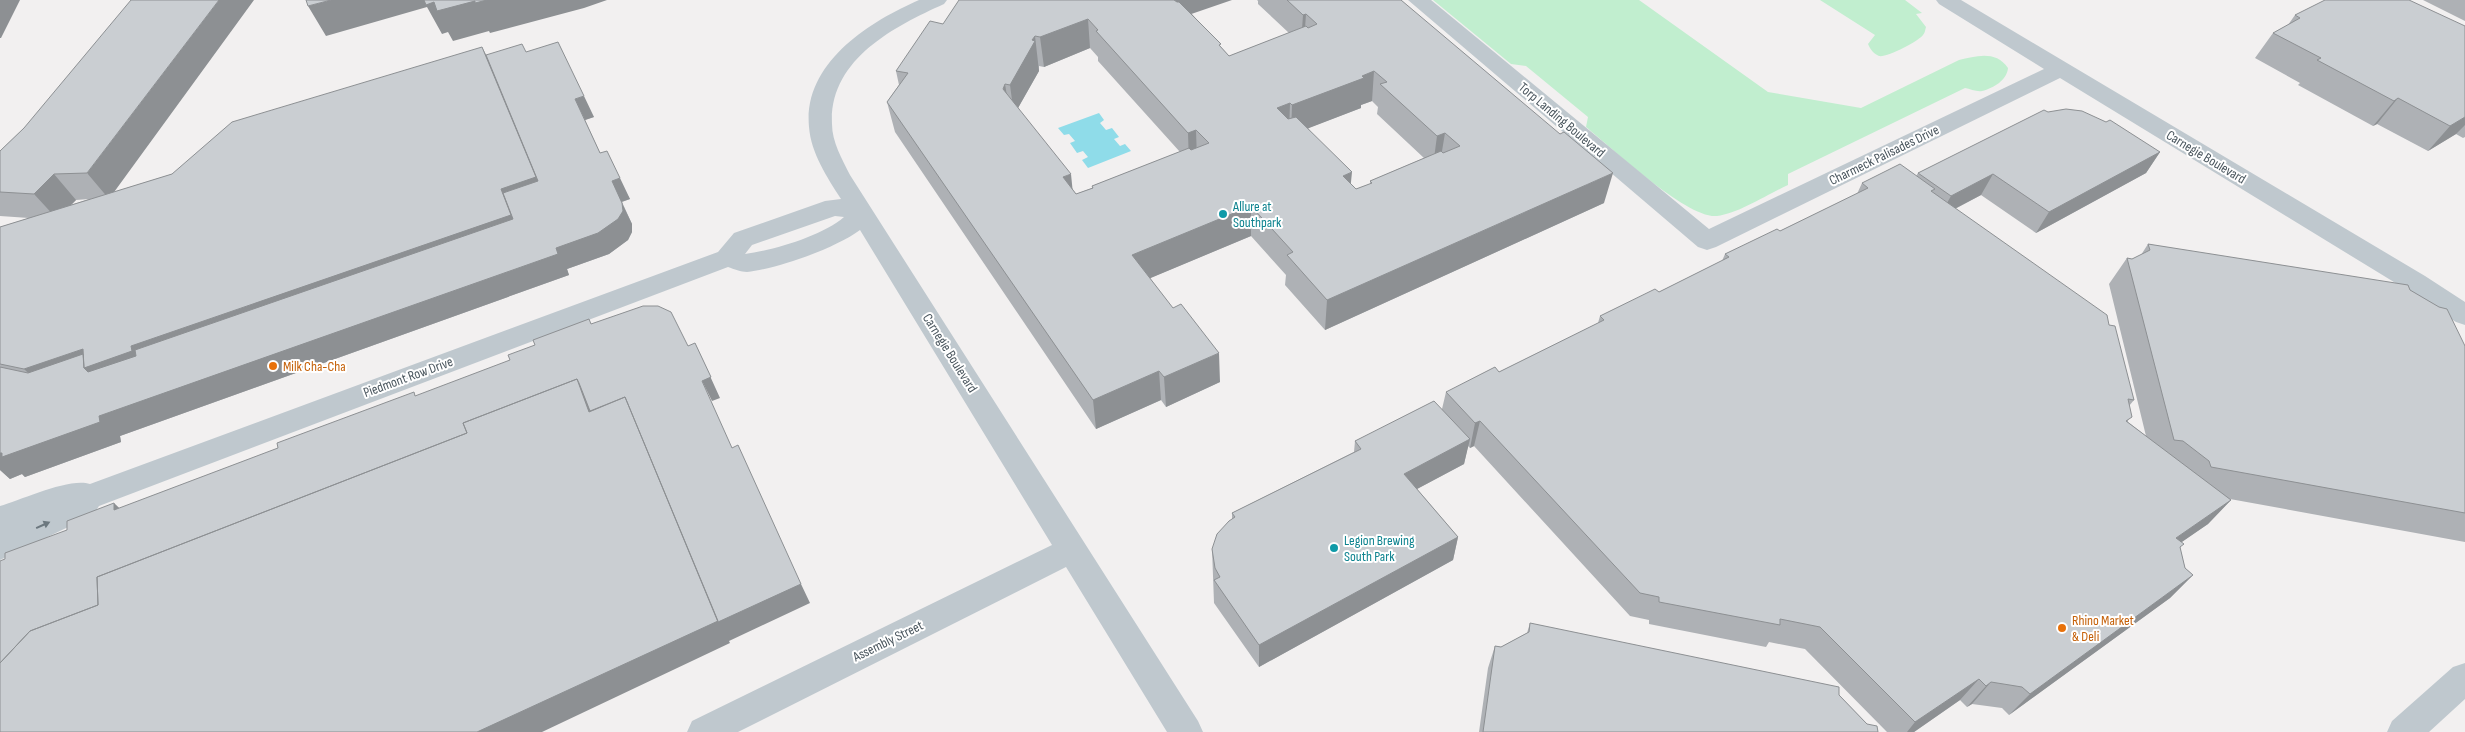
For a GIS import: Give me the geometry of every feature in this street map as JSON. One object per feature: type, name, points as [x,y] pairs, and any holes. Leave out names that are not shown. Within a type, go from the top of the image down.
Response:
[{"type":"street","name":"Carnegie Boulevard","points":[[937,0],[899,16],[864,40],[840,66],[825,93],[820,124],[824,144],[838,175],[1186,732]]},
{"type":"street","name":"Torp Landing Boulevard","points":[[1418,0],[1707,241]]},
{"type":"street","name":"Carnegie Boulevard","points":[[1946,0],[2416,283],[2465,315]]},
{"type":"street","name":"Charmeck Palisades Drive","points":[[1707,241],[2061,69]]},
{"type":"street","name":"Piedmont Row Drive","points":[[0,547],[82,506],[88,497],[727,258],[738,243],[759,232],[824,209],[843,207],[860,210]]},
{"type":"street","name":"Piedmont Row Drive","points":[[0,520],[69,496],[84,494],[88,497]]},
{"type":"street","name":"Assembly Street","points":[[704,732],[1071,550]]},
{"type":"street","points":[[2404,732],[2465,678]]},
{"type":"green space","points":[[1433,0],[1639,0],[1768,92],[1861,108],[1959,60],[1979,56],[1992,57],[2003,62],[2008,68],[2002,80],[1991,88],[1976,91],[1965,88],[1788,174],[1788,185],[1734,212],[1717,216],[1704,214],[1669,195],[1586,127],[1588,117],[1526,66],[1511,64]]},
{"type":"green space","points":[[1820,0],[1905,0],[1922,13],[1916,14],[1926,27],[1925,31],[1920,38],[1909,45],[1895,52],[1879,56],[1872,51],[1868,44],[1875,35]]},
{"type":"water","points":[[1099,113],[1104,120],[1100,123],[1106,130],[1112,128],[1119,137],[1114,139],[1120,146],[1125,144],[1131,151],[1088,168],[1082,160],[1088,157],[1083,151],[1077,153],[1070,143],[1075,141],[1069,134],[1064,135],[1058,128]]},
{"type":"building","points":[[131,0],[219,0],[87,173],[54,174],[34,194],[0,192],[0,151],[24,128]]},
{"type":"building","points":[[306,0],[331,0],[308,6]]},
{"type":"building","points":[[424,0],[487,0],[475,3],[475,1],[437,11],[434,2],[426,5]]},
{"type":"building","name":"Allure at Southpark","points":[[959,0],[1174,0],[1179,2],[1221,44],[1219,45],[1229,56],[1306,26],[1308,28],[1317,24],[1306,14],[1303,15],[1287,0],[1401,0],[1560,134],[1564,132],[1613,173],[1327,300],[1287,255],[1293,252],[1251,206],[1132,255],[1173,308],[1181,304],[1219,353],[1164,377],[1159,371],[1093,400],[887,102],[908,73],[896,71],[930,21],[943,24]],"holes":[[[1088,19],[1098,30],[1096,31],[1188,133],[1196,130],[1209,143],[1191,150],[1189,148],[1076,194],[1063,177],[1071,174],[1003,89],[1005,84],[1010,85],[1035,41],[1032,40],[1035,36],[1040,37]],[[1374,71],[1387,82],[1380,84],[1437,136],[1445,133],[1460,146],[1443,153],[1441,151],[1370,181],[1372,183],[1356,189],[1343,176],[1352,172],[1296,117],[1288,119],[1277,108],[1290,103],[1292,105],[1364,78],[1362,76]]]},
{"type":"building","points":[[2325,0],[2409,0],[2465,26],[2465,117],[2450,126],[2398,98],[2394,101],[2317,60],[2321,58],[2273,33],[2300,18],[2295,15]]},
{"type":"building","points":[[558,42],[584,96],[575,99],[600,153],[607,151],[620,178],[612,181],[622,203],[623,211],[618,219],[598,233],[556,248],[558,254],[99,416],[100,422],[2,457],[2,453],[0,453],[0,367],[28,373],[83,354],[84,368],[88,372],[136,356],[135,350],[513,219],[503,193],[538,181],[486,55],[522,44],[526,52]]},
{"type":"building","points":[[482,47],[536,177],[501,189],[511,215],[131,346],[132,351],[84,368],[83,349],[24,369],[0,364],[0,227],[172,174],[232,122]]},
{"type":"building","points":[[2066,109],[2082,111],[2106,122],[2110,120],[2160,152],[2049,212],[1993,174],[1951,196],[1918,173],[2044,110],[2048,112]]},
{"type":"building","points":[[1900,164],[1935,189],[1931,191],[2107,315],[2109,325],[2115,326],[2134,400],[2128,399],[2132,417],[2126,421],[2231,500],[2176,538],[2184,544],[2180,547],[2185,568],[2193,575],[2030,694],[2022,687],[1991,682],[1986,686],[1979,679],[1915,722],[1820,627],[1780,619],[1780,625],[1659,602],[1659,597],[1640,593],[1480,421],[1475,423],[1446,392],[1495,367],[1499,372],[1604,320],[1600,316],[1655,289],[1659,292],[1729,257],[1725,254],[1777,229],[1780,231],[1868,188],[1862,183]]},
{"type":"building","points":[[2148,244],[2408,285],[2410,290],[2439,307],[2447,309],[2465,346],[2465,513],[2211,467],[2209,461],[2183,441],[2174,440],[2127,258],[2132,259],[2150,250]]},
{"type":"building","points":[[643,306],[658,306],[671,312],[688,346],[695,343],[711,377],[702,381],[732,448],[738,445],[801,584],[718,622],[625,397],[590,411],[577,379],[463,423],[467,433],[97,577],[98,605],[30,631],[0,663],[0,561],[5,559],[5,553],[67,530],[67,521],[114,503],[114,510],[278,448],[277,443],[414,392],[415,396],[510,360],[508,355],[535,345],[533,340],[589,319],[591,324]]},
{"type":"building","points":[[577,379],[589,412],[625,397],[718,621],[477,732],[0,732],[0,663],[30,631],[98,605],[97,577],[467,433],[463,423]]},
{"type":"building","name":"Legion Brewing South Park","points":[[1434,401],[1470,439],[1404,474],[1458,537],[1259,645],[1214,580],[1220,577],[1215,568],[1212,549],[1217,534],[1235,517],[1232,513],[1361,449],[1355,441]]},
{"type":"building","points":[[1530,623],[1839,687],[1839,695],[1867,724],[1877,726],[1878,732],[1483,732],[1495,646],[1501,647],[1529,632]]},
{"type":"place","name":"Allure at Southpark","points":[[1223,214]]},
{"type":"place","name":"Milk Cha-Cha","points":[[273,366]]},
{"type":"place","name":"Legion Brewing South Park","points":[[1334,548]]},
{"type":"place","name":"Rhino Market & Deli","points":[[2062,628]]}]
